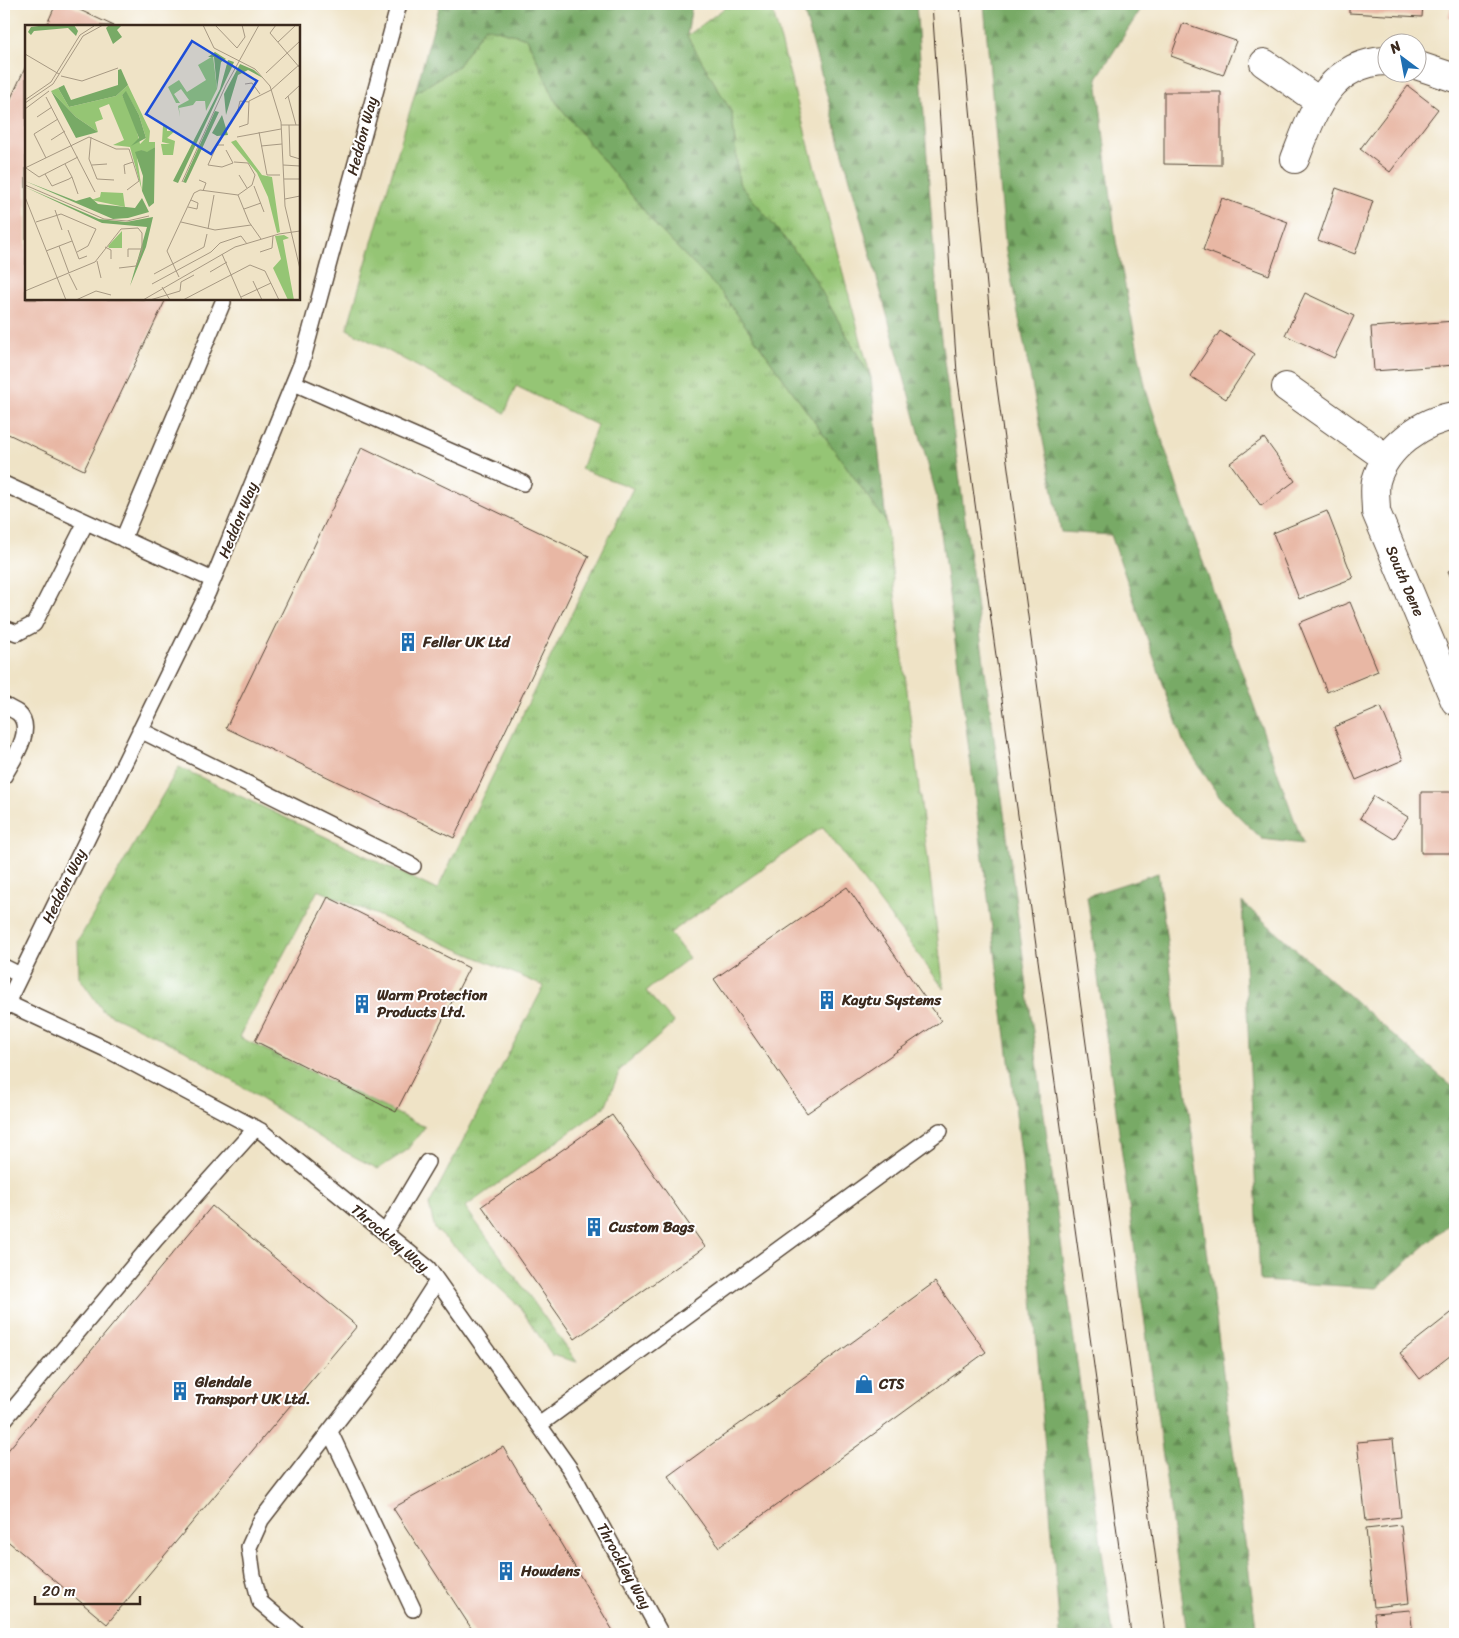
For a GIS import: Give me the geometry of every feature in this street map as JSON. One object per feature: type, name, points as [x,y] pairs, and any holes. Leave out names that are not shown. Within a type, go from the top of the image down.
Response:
[{"type":"street","points":[[1295,159],[1315,108],[1336,80],[1369,62],[1376,62]]},
{"type":"street","points":[[1264,63],[1320,102]]},
{"type":"street","points":[[1426,68],[1455,78]]},
{"type":"street","points":[[1286,387],[1386,458]]},
{"type":"street","name":"South Dene","points":[[1455,416],[1439,418],[1413,434],[1386,458],[1376,482],[1376,512],[1455,701]]},
{"type":"lane","name":"Heddon Way","points":[[5,1006],[213,580],[294,383],[302,362],[398,4]]},
{"type":"lane","points":[[123,539],[223,302]]},
{"type":"lane","points":[[294,383],[523,483]]},
{"type":"lane","points":[[4,484],[213,580]]},
{"type":"lane","points":[[4,628],[17,633],[34,624],[86,522]]},
{"type":"lane","points":[[4,705],[19,714],[24,723],[24,736],[4,776]]},
{"type":"lane","points":[[140,730],[413,866]]},
{"type":"lane","points":[[4,967],[20,975]]},
{"type":"lane","name":"Throckley Way","points":[[5,1006],[110,1051],[256,1128],[428,1268],[570,1468],[661,1634]]},
{"type":"lane","points":[[4,1420],[156,1239],[256,1128]]},
{"type":"lane","points":[[539,1425],[940,1131]]},
{"type":"lane","points":[[385,1233],[426,1162]]},
{"type":"lane","points":[[298,1634],[260,1602],[253,1575],[249,1547],[261,1520],[394,1348],[437,1281]]},
{"type":"lane","points":[[330,1432],[413,1609]]},
{"type":"green space","points":[[440,4],[692,4],[687,36],[732,113],[739,183],[807,266],[871,378],[886,522],[722,293],[658,228],[556,102],[527,38],[485,27],[457,67],[415,93]]},
{"type":"green space","points":[[730,4],[771,4],[871,378],[807,266],[739,183],[732,113],[687,36]]},
{"type":"green space","points":[[802,4],[916,4],[939,323],[1113,1634],[1060,1634],[1022,1161],[936,494]]},
{"type":"green space","points":[[984,4],[1144,4],[1097,78],[1116,241],[1146,390],[1186,514],[1303,844],[1262,839],[1220,798],[1183,741],[1111,535],[1061,532],[1006,252]]},
{"type":"green space","points":[[485,27],[527,38],[556,102],[658,228],[722,293],[886,522],[944,989],[823,827],[670,933],[689,958],[646,991],[674,1023],[620,1070],[605,1107],[465,1207],[577,1362],[552,1355],[519,1306],[435,1229],[429,1205],[544,986],[318,890],[239,1037],[425,1127],[406,1151],[378,1169],[332,1145],[185,1050],[103,1011],[79,977],[78,941],[179,767],[437,890],[633,488],[581,469],[597,425],[516,386],[505,413],[347,329],[415,93],[457,67]]},
{"type":"green space","points":[[1158,873],[1257,1634],[1187,1634],[1087,896]]},
{"type":"green space","points":[[1242,902],[1455,1089],[1455,1219],[1377,1288],[1260,1281]]},
{"type":"building","points":[[56,4],[67,4],[112,25],[46,25]]},
{"type":"building","points":[[1253,4],[1318,4],[1318,5],[1253,6]]},
{"type":"building","points":[[1349,4],[1423,4],[1422,17],[1349,13]]},
{"type":"building","points":[[1452,4],[1455,4],[1455,19],[1448,17]]},
{"type":"building","points":[[1183,23],[1236,41],[1223,75],[1171,56]]},
{"type":"building","points":[[25,68],[25,300],[166,300],[84,470],[4,432],[4,113]]},
{"type":"building","points":[[1408,86],[1438,109],[1390,172],[1360,149]]},
{"type":"building","points":[[1164,92],[1221,92],[1221,165],[1164,164]]},
{"type":"building","points":[[1336,188],[1373,201],[1355,254],[1318,240]]},
{"type":"building","points":[[1222,198],[1288,222],[1269,275],[1203,250]]},
{"type":"building","points":[[1305,293],[1354,316],[1334,358],[1285,335]]},
{"type":"building","points":[[1455,321],[1455,365],[1374,371],[1371,327]]},
{"type":"building","points":[[1220,331],[1255,354],[1226,399],[1190,376]]},
{"type":"building","points":[[1264,438],[1295,481],[1261,506],[1230,463]]},
{"type":"building","name":"Feller UK Ltd","points":[[362,447],[589,556],[454,838],[226,728]]},
{"type":"building","points":[[1327,511],[1353,578],[1299,599],[1273,533]]},
{"type":"building","points":[[1455,568],[1455,587],[1448,571]]},
{"type":"building","points":[[1350,602],[1378,671],[1327,692],[1299,623]]},
{"type":"building","points":[[1381,707],[1403,760],[1356,780],[1334,727]]},
{"type":"building","points":[[1421,792],[1455,792],[1455,853],[1421,853]]},
{"type":"building","points":[[1374,796],[1408,817],[1394,839],[1360,818]]},
{"type":"building","name":"Kaytu Systems","points":[[847,887],[941,1021],[807,1113],[714,979]]},
{"type":"building","name":"Warm Protection Products Ltd.","points":[[328,897],[469,968],[396,1112],[255,1041]]},
{"type":"building","name":"Custom Bags","points":[[612,1115],[705,1247],[575,1339],[482,1206]]},
{"type":"building","name":"Glendale Transport UK Ltd.","points":[[212,1206],[357,1326],[107,1624],[4,1538],[4,1455]]},
{"type":"building","points":[[935,1282],[986,1352],[719,1547],[668,1476]]},
{"type":"building","points":[[1455,1310],[1455,1352],[1420,1379],[1400,1353]]},
{"type":"building","points":[[1393,1439],[1401,1517],[1366,1521],[1357,1442]]},
{"type":"building","name":"Howdens","points":[[503,1447],[615,1634],[475,1634],[393,1508]]},
{"type":"building","points":[[1401,1525],[1409,1603],[1374,1607],[1366,1529]]},
{"type":"building","points":[[1410,1610],[1413,1634],[1377,1634],[1374,1613]]},
{"type":"tram line","points":[[932,4],[957,373],[1131,1634]]},
{"type":"tram line","points":[[960,4],[996,380],[1166,1634]]},
{"type":"place","name":"Feller UK Ltd","points":[[408,642]]},
{"type":"place","name":"Kaytu Systems","points":[[827,1000]]},
{"type":"place","name":"Warm Protection Products Ltd.","points":[[362,1004]]},
{"type":"place","name":"Custom Bags","points":[[594,1227]]},
{"type":"place","name":"CTS","points":[[864,1384]]},
{"type":"place","name":"Glendale Transport UK Ltd.","points":[[180,1391]]},
{"type":"place","name":"Howdens","points":[[506,1571]]}]
